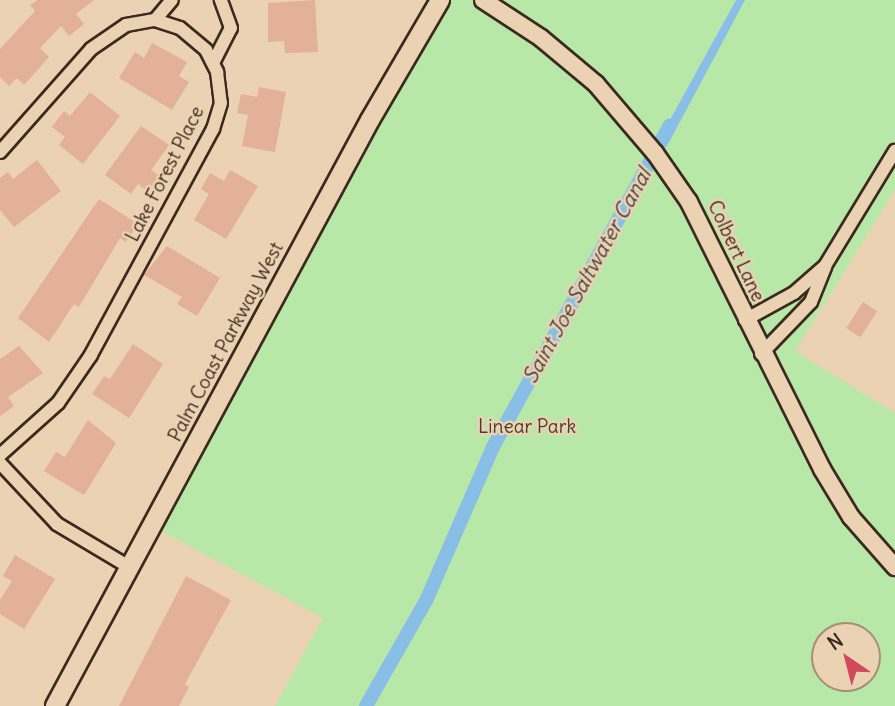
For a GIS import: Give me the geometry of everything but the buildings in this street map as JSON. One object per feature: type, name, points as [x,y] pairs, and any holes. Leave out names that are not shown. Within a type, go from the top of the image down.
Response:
[{"type":"main road","name":"Palm Coast Parkway West","points":[[55,706],[440,0]]},
{"type":"street","points":[[0,152],[100,40],[126,24],[155,20],[172,0]]},
{"type":"street","points":[[213,63],[231,28],[221,0]]},
{"type":"street","name":"Colbert Lane","points":[[483,0],[571,62],[639,132],[686,197],[761,354],[851,517],[895,567]]},
{"type":"street","name":"Lake Forest Place","points":[[0,455],[69,390],[214,129],[221,92],[213,63],[189,34],[155,20]]},
{"type":"street","points":[[761,354],[811,302],[825,266],[895,151]]},
{"type":"street","points":[[745,320],[794,293],[825,266]]},
{"type":"street","points":[[0,463],[57,524],[129,567]]},
{"type":"green space","name":"Linear Park","points":[[447,0],[895,0],[895,190],[795,351],[895,413],[895,706],[275,706],[323,618],[158,529],[382,109]]},
{"type":"water","points":[[736,0],[745,0],[667,146],[660,138]]},
{"type":"waterway","name":"Saint Joe Saltwater Canal","points":[[366,706],[426,601],[493,447],[670,125]]}]
